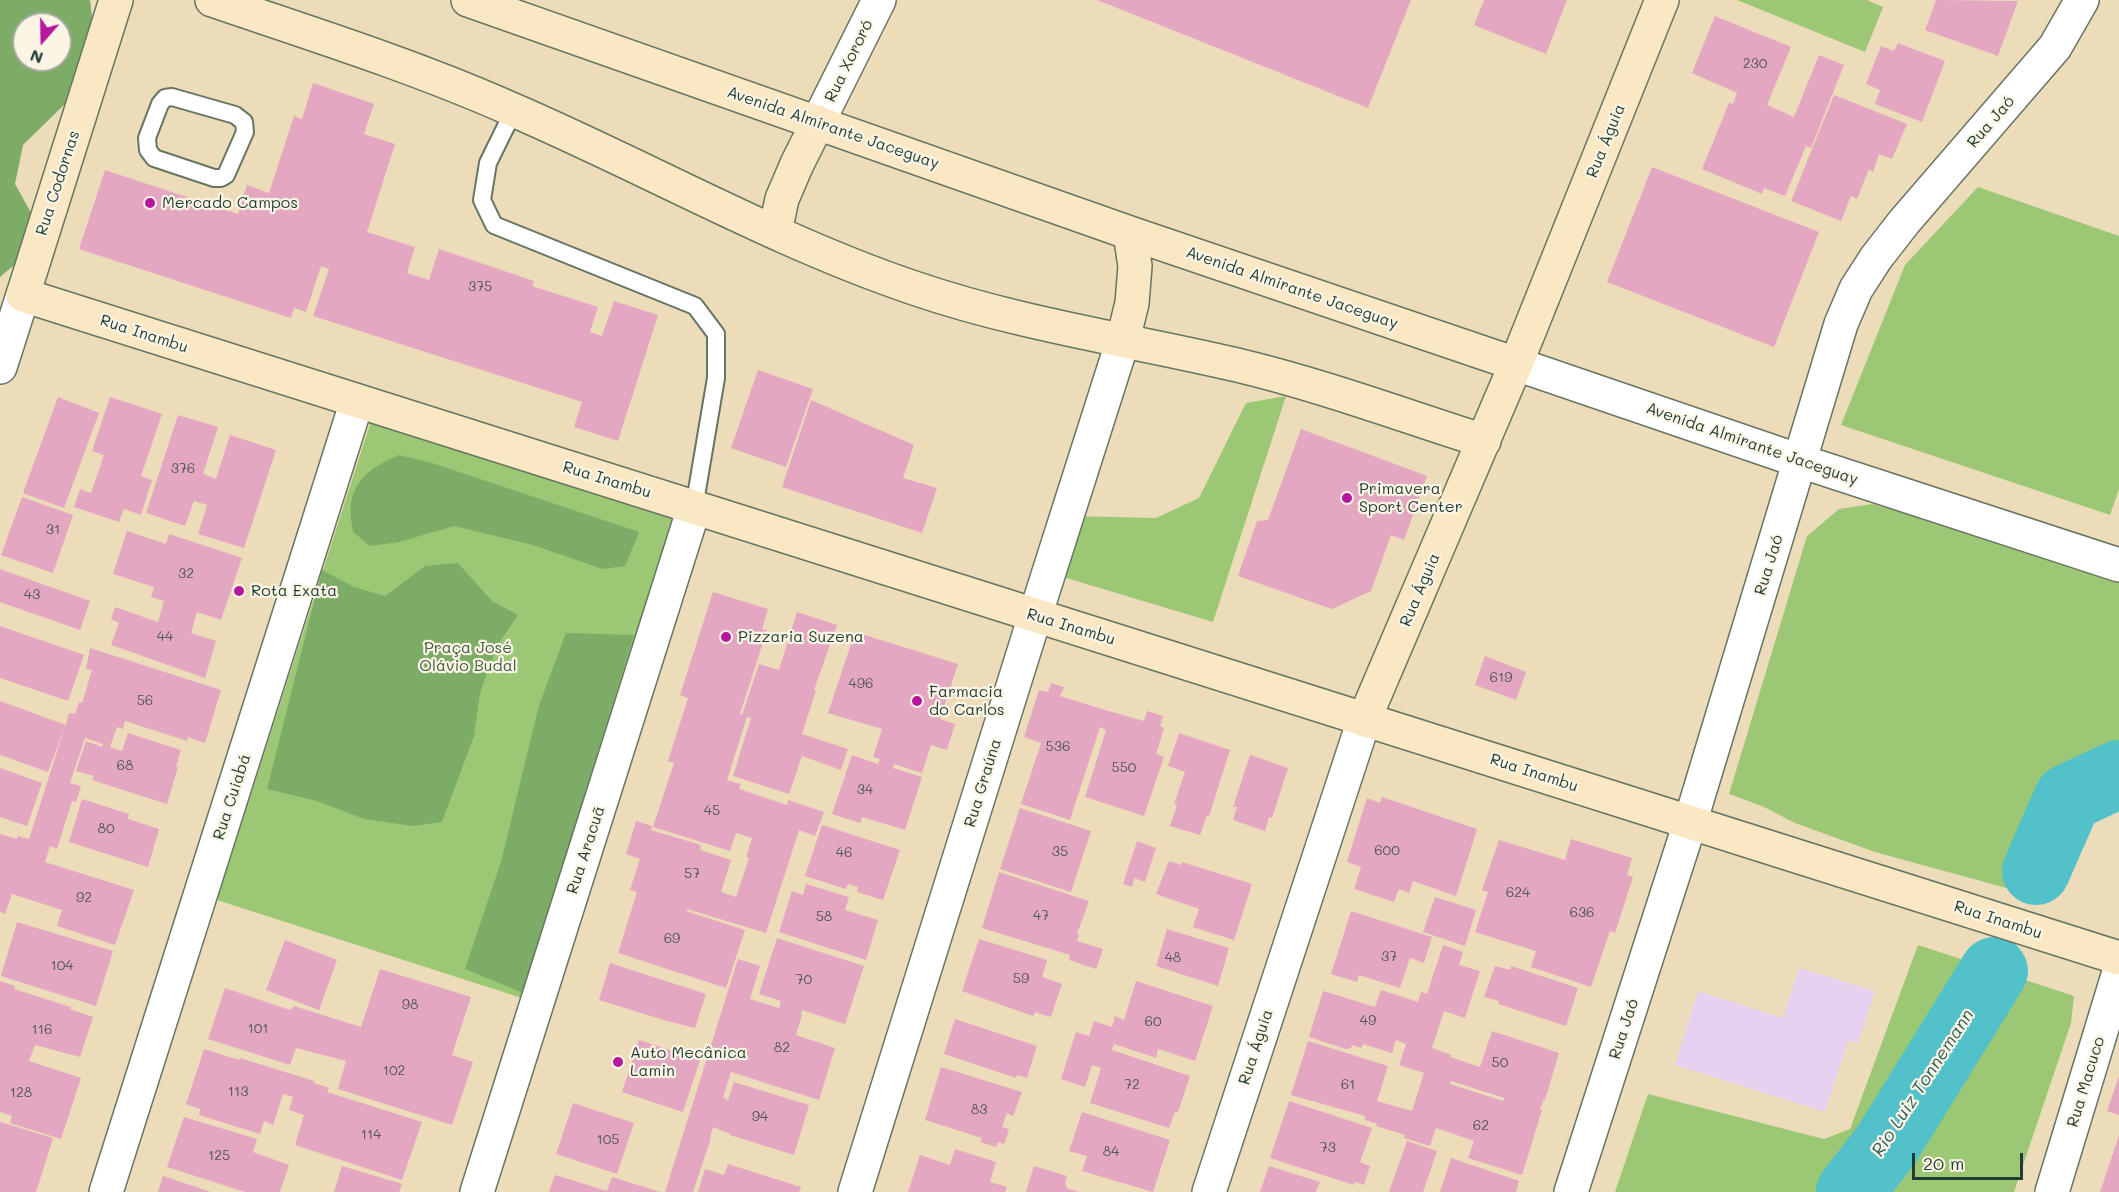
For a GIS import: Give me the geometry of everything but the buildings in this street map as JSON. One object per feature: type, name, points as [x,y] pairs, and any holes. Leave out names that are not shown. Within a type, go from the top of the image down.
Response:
[{"type":"street","name":"Rua Codornas","points":[[0,367],[117,0]]},
{"type":"street","points":[[212,0],[388,60],[514,110],[775,232],[843,262],[915,289],[1058,328],[1123,340],[1276,375],[1484,441]]},
{"type":"street","name":"Avenida Almirante Jaceguay","points":[[468,0],[1130,233],[1800,461],[2119,565]]},
{"type":"street","name":"Rua Xororó","points":[[818,122],[879,0]]},
{"type":"street","name":"Rua Águia","points":[[1209,1192],[1364,720],[1516,364],[1662,0]]},
{"type":"street","name":"Rua Jaó","points":[[1571,1192],[1690,823],[1841,324],[1856,289],[1876,258],[1905,222],[2055,47],[2082,0]]},
{"type":"street","points":[[775,232],[782,199],[818,122]]},
{"type":"street","points":[[1123,340],[1132,303],[1135,266],[1130,233]]},
{"type":"street","name":"Rua Inambu","points":[[22,295],[2119,958]]},
{"type":"street","name":"Rua Graúna","points":[[855,1192],[1123,340]]},
{"type":"street","name":"Rua Cuiabá","points":[[106,1192],[357,401]]},
{"type":"street","name":"Rua Aracuã","points":[[477,1192],[694,508]]},
{"type":"street","name":"Rua Macuco","points":[[2052,1192],[2119,972]]},
{"type":"lane","points":[[172,97],[235,115],[244,122],[245,132],[226,174],[221,178],[214,178],[154,158],[148,150],[147,138],[160,105],[165,98],[172,97]]},
{"type":"lane","points":[[514,110],[488,163],[482,200],[494,225],[695,306],[716,334],[716,378],[694,508]]},
{"type":"shaded area","points":[[1799,968],[1875,991],[1858,1043],[1848,1041],[1825,1112],[1675,1065],[1698,991],[1783,1018]]},
{"type":"green space","points":[[0,0],[90,0],[95,42],[72,97],[23,145],[15,184],[30,211],[32,250],[0,277]]},
{"type":"green space","points":[[1737,0],[1867,0],[1883,7],[1865,52]]},
{"type":"green space","points":[[1978,187],[2119,236],[2119,489],[2110,515],[1841,425],[1905,265]]},
{"type":"green space","points":[[1286,396],[1213,622],[1053,574],[1072,516],[1156,518],[1199,498],[1246,403]]},
{"type":"green space","name":"Praça José Olávio Budal","points":[[371,421],[685,522],[531,1001],[217,900]]},
{"type":"green space","points":[[399,455],[432,463],[639,532],[625,566],[603,569],[533,545],[454,526],[399,542],[370,546],[353,532],[351,503],[357,486],[368,473]]},
{"type":"green space","points":[[1872,504],[1956,523],[2119,578],[2119,801],[2113,802],[2080,834],[2067,859],[2046,886],[2010,889],[1875,852],[1795,823],[1762,806],[1729,794],[1807,536],[1839,509]]},
{"type":"green space","points":[[458,563],[492,601],[518,615],[497,646],[480,693],[474,736],[442,822],[413,826],[364,819],[317,801],[267,789],[322,570],[354,587],[385,596],[425,566]]},
{"type":"green space","points":[[566,633],[634,635],[523,993],[465,969],[501,862],[539,705]]},
{"type":"green space","points":[[1918,945],[2074,996],[2071,1023],[2014,1192],[1615,1192],[1648,1094],[1824,1139],[1850,1129]]},
{"type":"waterway","name":"Rio Luiz Tonnemann","points":[[2036,871],[2068,798],[2119,774]]},
{"type":"waterway","name":"Rio Luiz Tonnemann","points":[[1850,1192],[1887,1144],[1994,971]]},
{"type":"place","name":"Mercado Campos","points":[[150,203]]},
{"type":"place","name":"Primavera Sport Center","points":[[1347,498]]},
{"type":"place","name":"Rota Exata","points":[[239,591]]},
{"type":"place","name":"Pizzaria Suzena","points":[[726,637]]},
{"type":"place","name":"Farmacia do Carlos","points":[[917,701]]},
{"type":"place","name":"Auto Mecânica Lamin","points":[[618,1062]]}]
